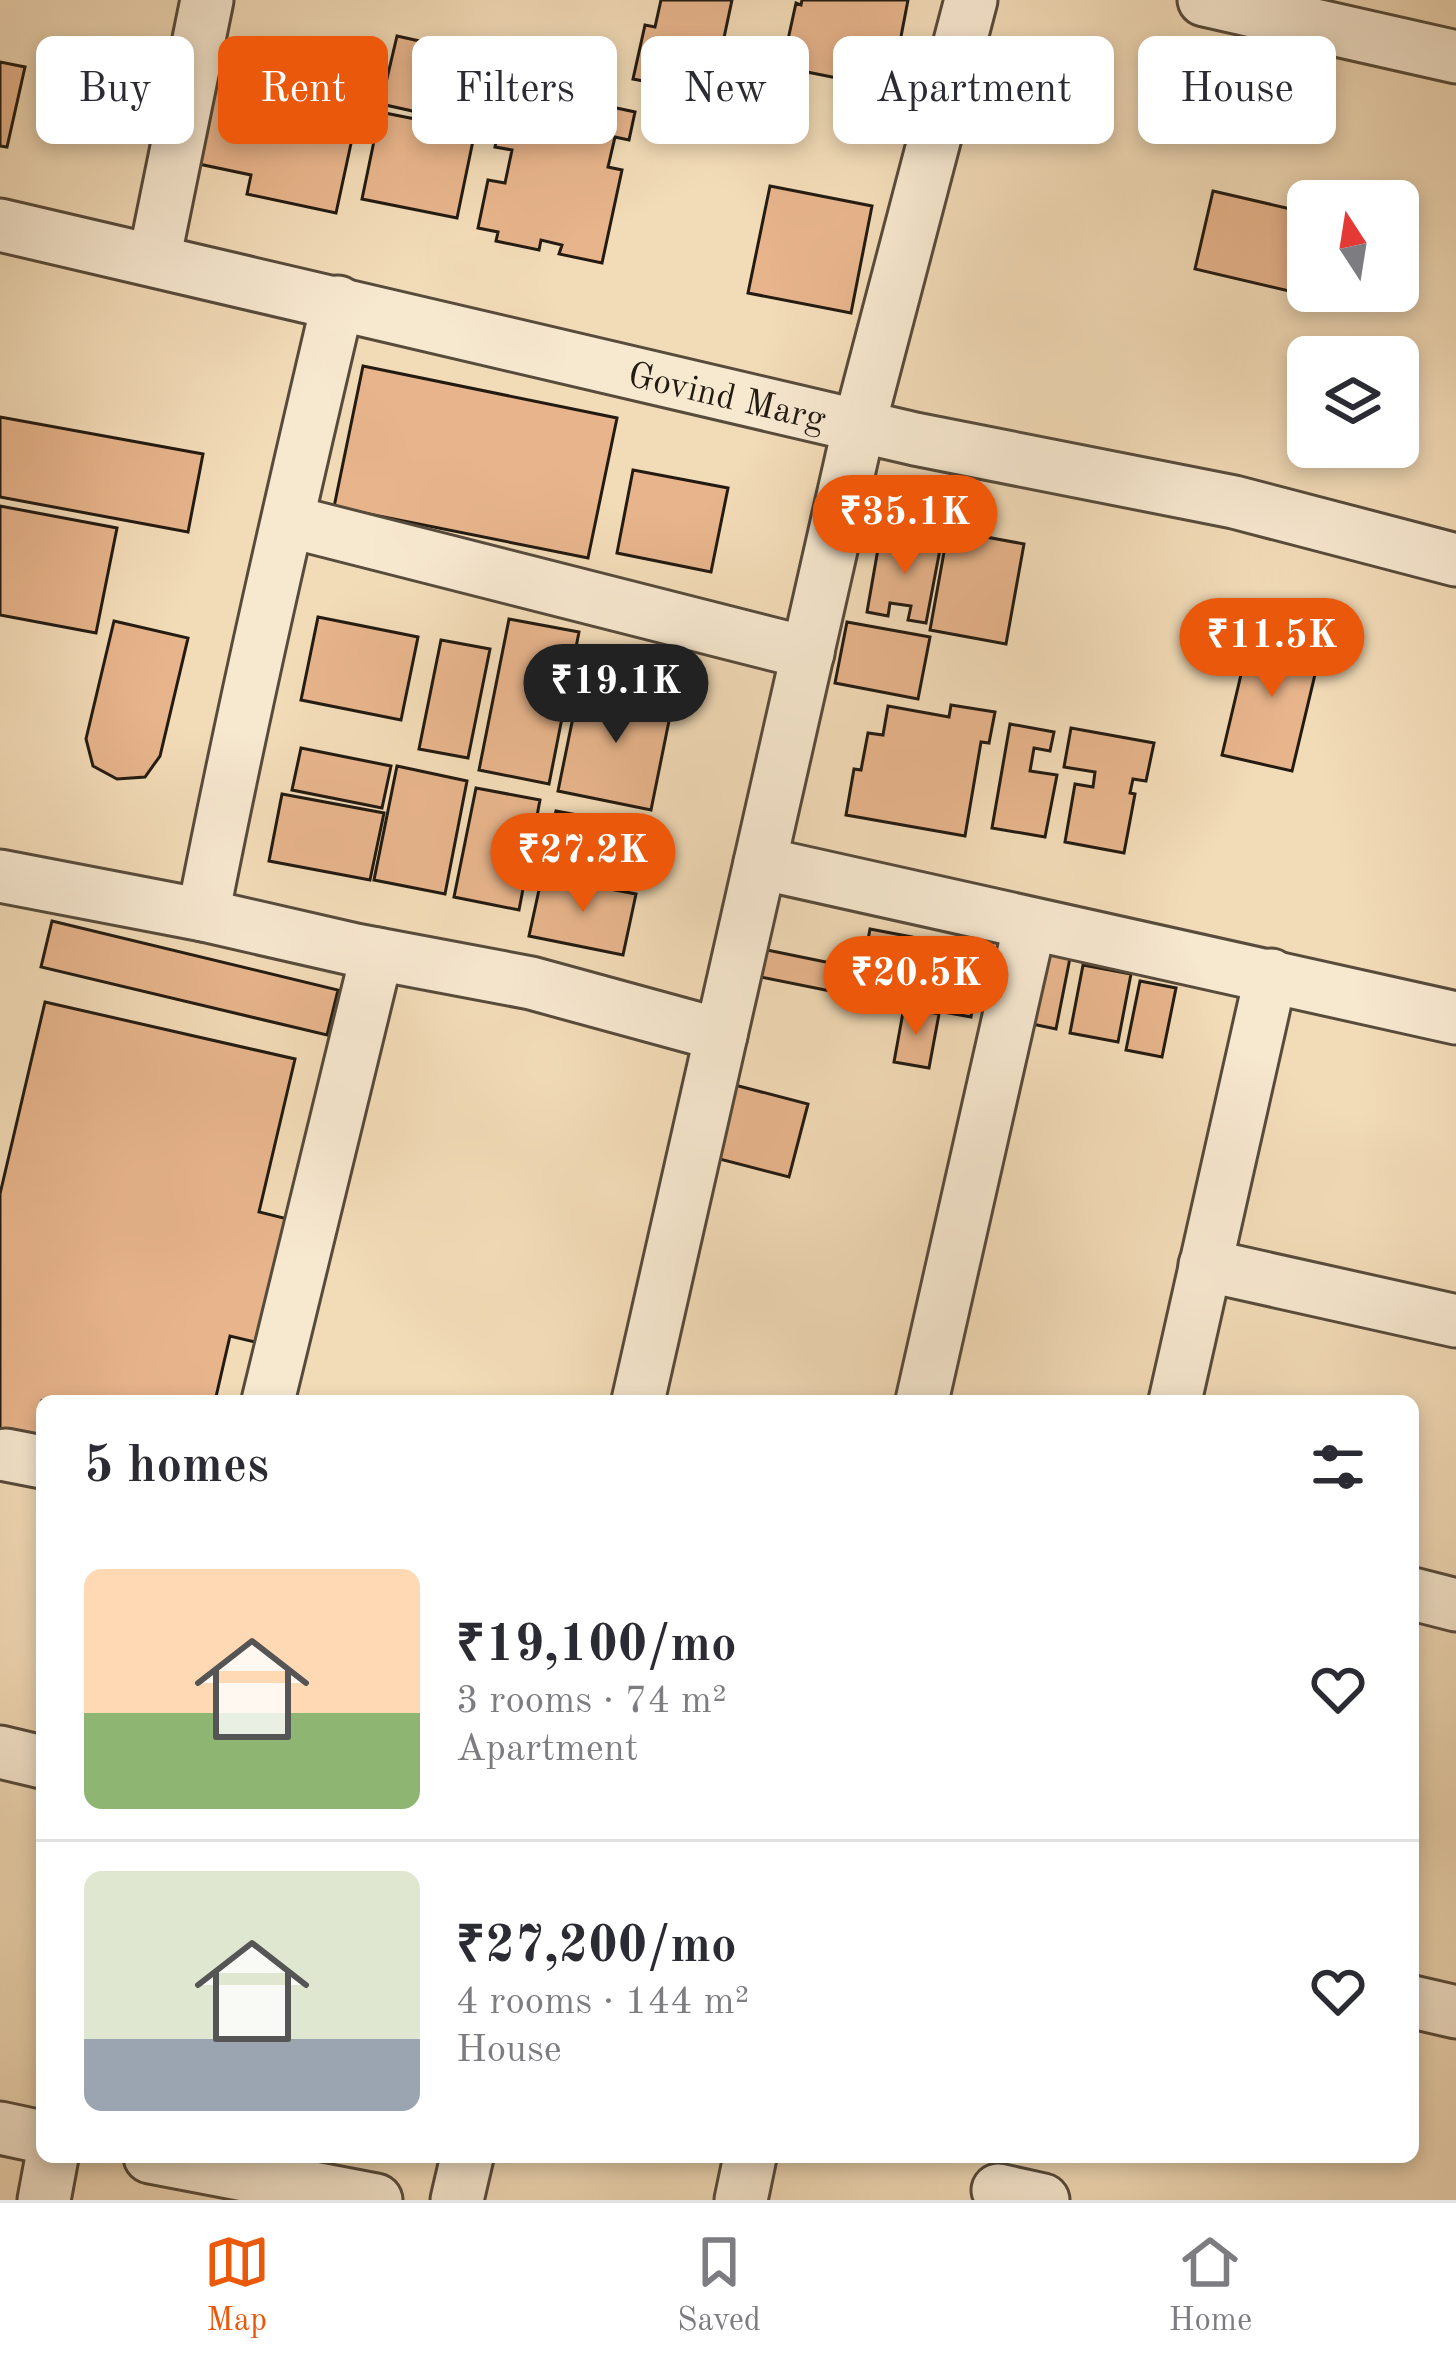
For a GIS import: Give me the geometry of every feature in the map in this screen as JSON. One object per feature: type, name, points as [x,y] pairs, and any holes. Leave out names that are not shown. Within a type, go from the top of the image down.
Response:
[{"type":"street","points":[[154,260],[207,0]]},
{"type":"street","points":[[639,1395],[859,426],[971,0]]},
{"type":"street","points":[[1204,0],[1289,9],[1456,57]]},
{"type":"street","name":"Govind Marg","points":[[0,225],[859,426],[1234,502],[1456,560]]},
{"type":"street","points":[[203,915],[243,710],[338,302]]},
{"type":"street","points":[[288,521],[808,652]]},
{"type":"street","points":[[760,863],[1456,1018]]},
{"type":"street","points":[[0,876],[531,983],[721,1035]]},
{"type":"street","points":[[923,1395],[1030,924]]},
{"type":"street","points":[[269,1395],[376,954]]},
{"type":"street","points":[[1176,1395],[1271,974]]},
{"type":"street","points":[[1205,1264],[1456,1322]]},
{"type":"street","points":[[1419,1596],[1456,1605]]},
{"type":"street","points":[[0,1752],[36,1761]]},
{"type":"street","points":[[1419,2003],[1456,2012]]},
{"type":"street","points":[[0,2128],[36,2136]]},
{"type":"street","points":[[44,2200],[51,2163]]},
{"type":"street","points":[[182,2163],[376,2200]]},
{"type":"street","points":[[457,2200],[466,2163]]},
{"type":"street","points":[[741,2200],[749,2163]]},
{"type":"building","points":[[661,0],[732,0],[724,36],[643,36],[645,25],[655,27]]},
{"type":"building","points":[[802,0],[908,0],[901,36],[833,36],[833,77],[809,72],[809,36],[789,36],[796,3],[801,5]]},
{"type":"building","points":[[397,36],[412,39],[412,111],[388,106],[388,74]]},
{"type":"building","points":[[641,43],[641,81],[633,79]]},
{"type":"building","points":[[0,62],[25,67],[7,147],[0,146]]},
{"type":"building","points":[[215,68],[218,144],[351,144],[336,213],[247,194],[251,175],[194,163]]},
{"type":"building","points":[[617,108],[635,112],[629,140],[617,137]]},
{"type":"building","points":[[388,114],[412,118],[412,144],[472,144],[457,218],[362,199],[373,144],[388,144]]},
{"type":"building","points":[[613,144],[608,167],[622,170],[602,263],[559,254],[562,245],[541,240],[539,250],[496,241],[498,232],[478,228],[488,180],[505,183],[512,150],[495,147]]},
{"type":"building","points":[[770,186],[872,206],[851,313],[748,293]]},
{"type":"building","points":[[1213,191],[1287,208],[1287,290],[1195,269]]},
{"type":"building","points":[[363,366],[617,418],[588,558],[334,507]]},
{"type":"building","points":[[0,417],[203,454],[188,532],[0,497]]},
{"type":"building","points":[[633,470],[728,488],[711,572],[617,553]]},
{"type":"building","points":[[0,506],[117,528],[96,633],[0,615]]},
{"type":"building","points":[[948,530],[1024,544],[1006,644],[930,630]]},
{"type":"building","points":[[888,534],[941,544],[926,623],[908,620],[911,606],[890,603],[888,616],[867,612],[878,549],[885,551]]},
{"type":"building","points":[[318,617],[418,637],[401,720],[301,700]]},
{"type":"building","points":[[509,619],[579,632],[549,784],[479,770]]},
{"type":"building","points":[[114,621],[188,638],[160,756],[145,777],[117,779],[93,766],[86,739]]},
{"type":"building","points":[[847,622],[930,637],[918,699],[835,683]]},
{"type":"building","points":[[1252,628],[1322,645],[1292,771],[1222,755]]},
{"type":"building","points":[[441,640],[490,649],[468,758],[419,749]]},
{"type":"building","points":[[580,683],[673,701],[651,810],[558,791]]},
{"type":"building","points":[[951,705],[995,712],[989,743],[981,742],[965,836],[846,815],[854,769],[861,770],[868,733],[883,735],[888,706],[949,717]]},
{"type":"building","points":[[1010,724],[1054,732],[1050,751],[1034,748],[1030,771],[1057,775],[1045,837],[992,828]]},
{"type":"building","points":[[1071,728],[1154,743],[1146,781],[1133,779],[1130,793],[1135,794],[1124,853],[1065,842],[1075,784],[1093,787],[1095,772],[1064,767]]},
{"type":"building","points":[[301,748],[391,766],[382,808],[292,790]]},
{"type":"building","points":[[397,766],[467,781],[445,894],[374,880]]},
{"type":"building","points":[[476,788],[540,800],[519,910],[454,897]]},
{"type":"building","points":[[282,794],[384,813],[370,880],[269,861]]},
{"type":"building","points":[[556,811],[615,822],[604,878],[544,866]]},
{"type":"building","points":[[542,876],[636,894],[623,955],[529,936]]},
{"type":"building","points":[[52,921],[338,990],[327,1035],[41,967]]},
{"type":"building","points":[[870,929],[912,937],[901,1000],[858,993]]},
{"type":"building","points":[[922,939],[983,949],[971,1017],[910,1006]]},
{"type":"building","points":[[762,949],[855,968],[850,995],[756,976]]},
{"type":"building","points":[[1027,950],[1070,958],[1056,1029],[1013,1020]]},
{"type":"building","points":[[1083,965],[1131,974],[1118,1042],[1070,1033]]},
{"type":"building","points":[[1140,981],[1176,988],[1162,1057],[1126,1050]]},
{"type":"building","points":[[45,1002],[295,1059],[259,1212],[288,1219],[259,1343],[230,1336],[216,1395],[36,1395],[36,1450],[0,1442],[0,1194]]},
{"type":"building","points":[[904,1007],[939,1014],[929,1068],[894,1062]]},
{"type":"building","points":[[727,1083],[808,1104],[789,1177],[708,1156]]}]
